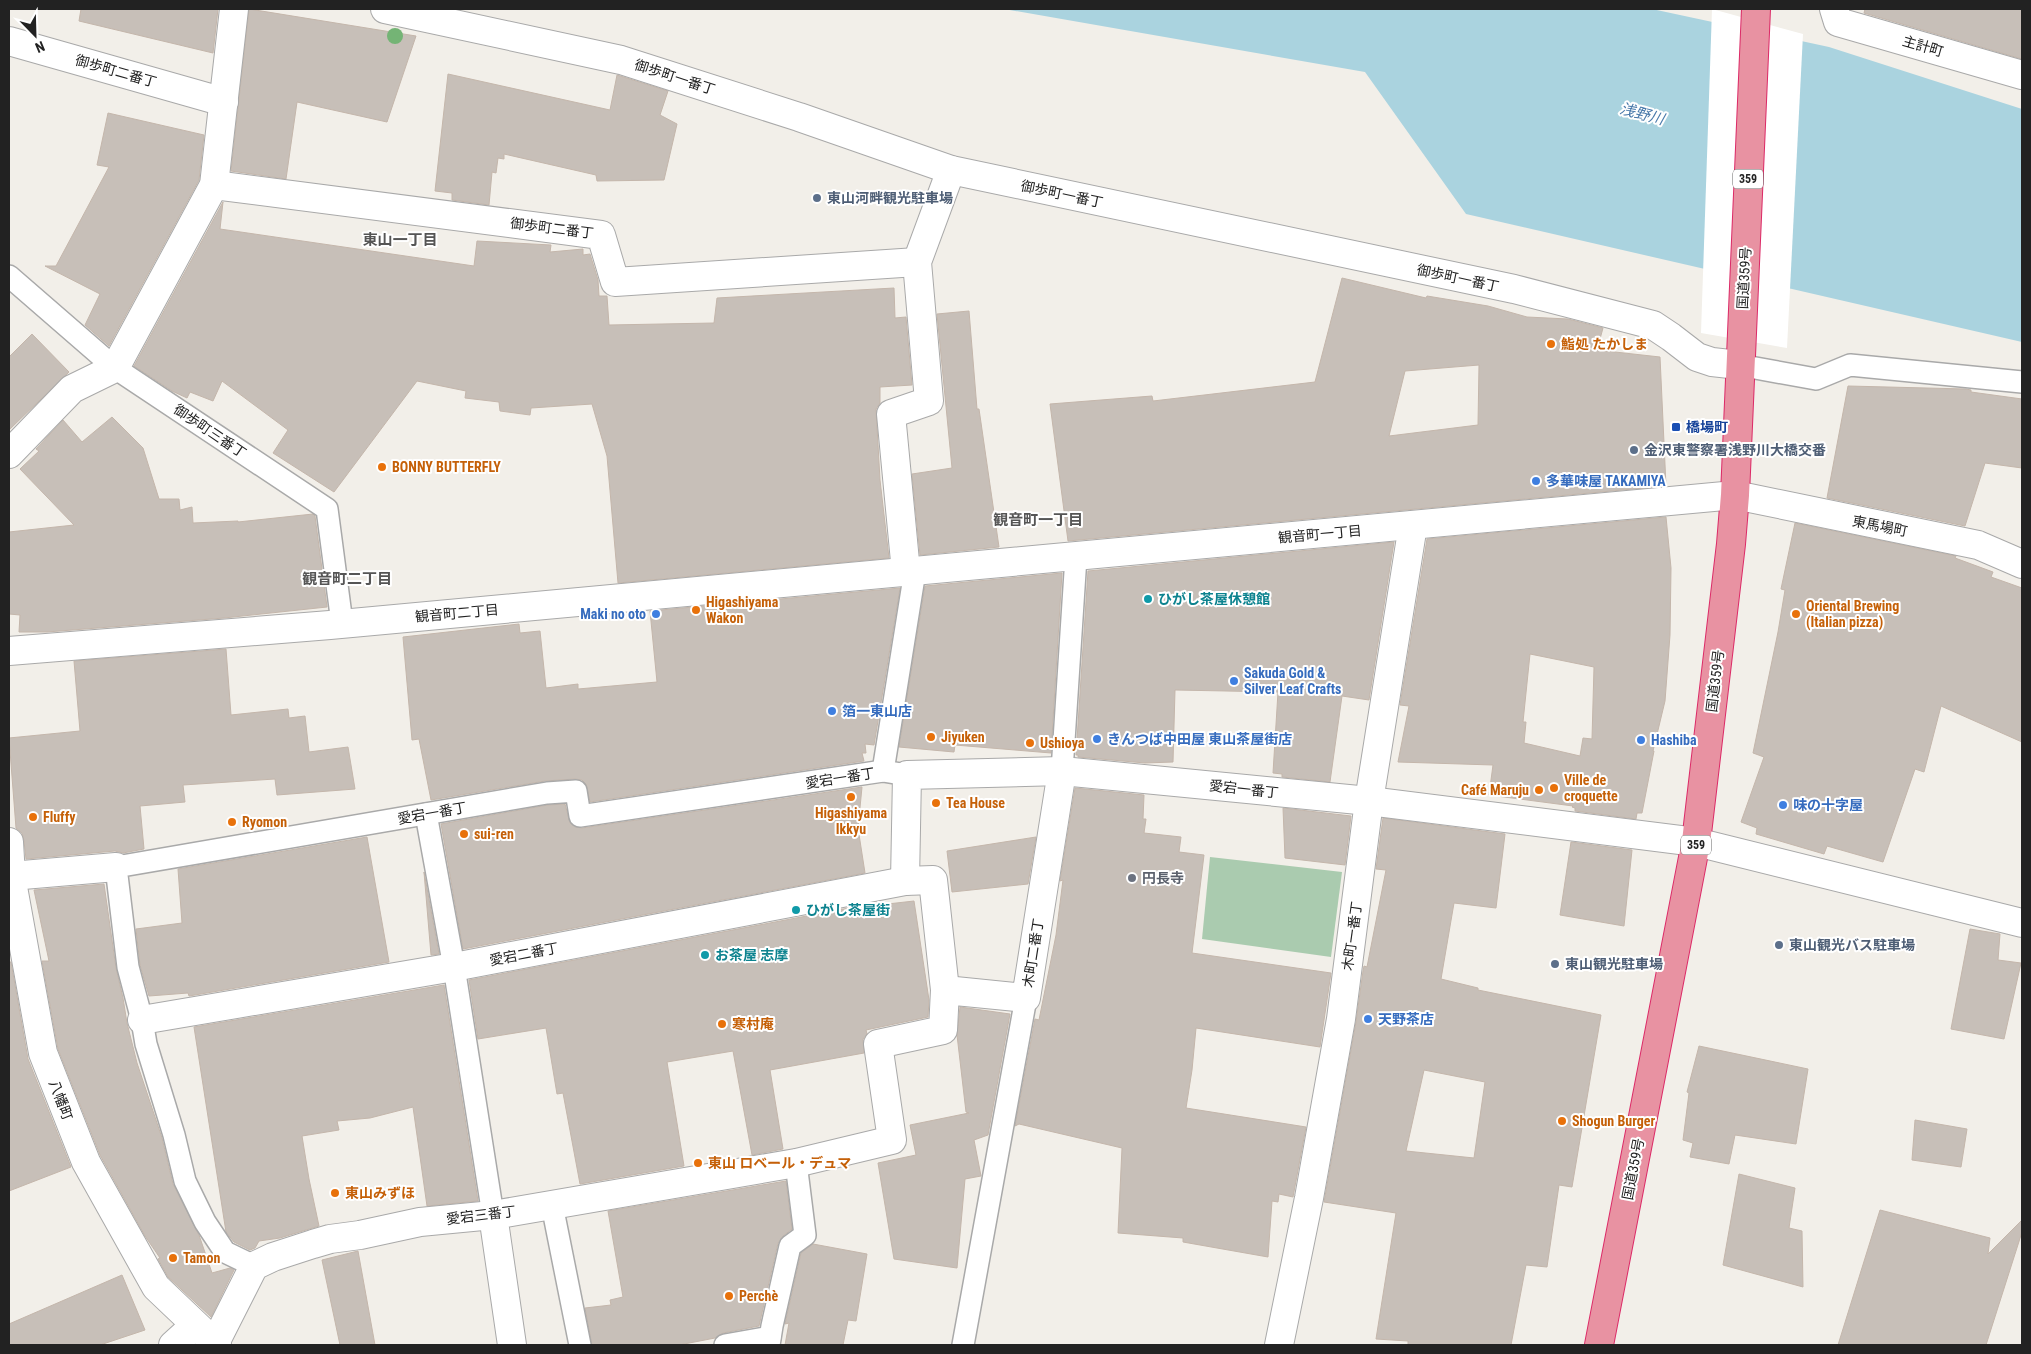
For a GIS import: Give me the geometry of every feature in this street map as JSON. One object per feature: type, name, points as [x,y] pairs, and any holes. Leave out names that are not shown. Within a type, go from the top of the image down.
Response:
[{"type":"highway","name":"国道359号","points":[[1599,1345],[1696,842],[1735,495],[1739,365],[1756,14]]},
{"type":"street","points":[[9,454],[72,389],[115,368],[214,185],[234,9]]},
{"type":"street","name":"御歩町一番丁","points":[[385,9],[621,60],[799,117],[951,170],[1514,289],[1653,325],[1697,357],[1712,362],[1739,365]]},
{"type":"street","name":"主計町","points":[[1834,9],[1838,22],[2022,74]]},
{"type":"street","name":"御歩町二番丁","points":[[9,40],[224,102]]},
{"type":"street","points":[[910,572],[891,414],[929,400],[917,262],[951,170]]},
{"type":"street","name":"御歩町二番丁","points":[[214,185],[601,235],[614,282],[917,262]]},
{"type":"street","name":"観音町一丁目","points":[[910,572],[1735,495]]},
{"type":"street","name":"東馬場町","points":[[1735,495],[1978,545],[2022,564]]},
{"type":"street","name":"木町一番丁","points":[[1279,1345],[1309,1198],[1341,1019],[1370,801],[1413,525]]},
{"type":"street","name":"観音町二丁目","points":[[9,651],[910,572]]},
{"type":"street","name":"愛宕一番丁","points":[[895,773],[1062,771],[1370,801],[1696,842],[2022,923]]},
{"type":"street","name":"木町二番丁","points":[[1026,998],[1062,771]]},
{"type":"street","points":[[895,773],[905,881]]},
{"type":"street","name":"八幡町","points":[[9,842],[11,876],[43,1053],[86,1162],[156,1287],[216,1344]]},
{"type":"street","name":"愛宕一番丁","points":[[11,876],[116,867]]},
{"type":"street","name":"愛宕二番丁","points":[[142,1020],[454,967],[905,881],[933,880],[945,990]]},
{"type":"street","points":[[945,990],[1026,998]]},
{"type":"street","name":"愛宕三番丁","points":[[254,1266],[273,1257],[330,1239],[360,1235],[420,1222],[493,1215],[552,1205],[796,1162],[892,1140],[878,1044],[943,1030],[945,990]]},
{"type":"street","points":[[493,1215],[512,1345]]},
{"type":"street","points":[[216,1344],[254,1266]]},
{"type":"street","points":[[172,1345],[195,1325]]},
{"type":"lane","name":"御歩町三番丁","points":[[9,276],[115,368],[327,509],[342,623]]},
{"type":"lane","points":[[1739,365],[1816,379],[1850,365],[2022,382]]},
{"type":"lane","name":"木町二番丁","points":[[1062,771],[1076,557]]},
{"type":"lane","points":[[895,773],[910,572]]},
{"type":"lane","name":"愛宕一番丁","points":[[116,867],[547,793],[576,790],[580,816],[895,773]]},
{"type":"lane","points":[[426,814],[454,967],[493,1215]]},
{"type":"lane","points":[[116,867],[128,967],[142,1020],[146,1044],[174,1136],[185,1181],[205,1222],[225,1252],[254,1266]]},
{"type":"lane","name":"木町二番丁","points":[[963,1345],[1026,998]]},
{"type":"lane","points":[[725,1345],[770,1341],[790,1246],[805,1234],[796,1162]]},
{"type":"lane","points":[[552,1205],[580,1345]]},
{"type":"green space","points":[[1210,857],[1342,872],[1331,957],[1202,939]]},
{"type":"water","name":"浅野川","points":[[1004,9],[1652,9],[1829,47],[2022,109],[2022,342],[1466,214],[1365,72]]},
{"type":"pier","points":[[1712,9],[1803,34],[1787,348],[1701,333]]},
{"type":"building","points":[[81,9],[218,9],[213,53],[79,21]]},
{"type":"building","points":[[249,9],[416,36],[387,122],[297,102],[286,179],[231,171]]},
{"type":"building","points":[[1865,9],[2022,9],[2022,59],[1864,13]]},
{"type":"building","points":[[448,74],[610,110],[617,75],[668,91],[660,115],[677,124],[664,180],[597,181],[596,175],[504,154],[504,159],[498,158],[496,173],[492,172],[489,205],[452,200],[452,193],[435,191]]},
{"type":"building","points":[[108,113],[204,135],[199,180],[109,346],[85,325],[100,294],[45,266],[56,266],[109,167],[97,165]]},
{"type":"building","points":[[223,202],[220,229],[474,266],[477,241],[551,245],[550,252],[583,249],[583,255],[590,254],[598,280],[599,296],[607,296],[609,325],[714,323],[717,298],[894,288],[895,318],[906,317],[912,385],[880,387],[880,403],[876,409],[880,480],[889,558],[618,583],[607,456],[592,404],[531,408],[530,415],[500,411],[499,402],[465,398],[466,391],[417,381],[334,492],[273,453],[288,430],[222,381],[213,401],[190,392],[187,398],[172,391],[134,366]]},
{"type":"building","points":[[1342,278],[1426,298],[1427,296],[1488,306],[1527,317],[1568,319],[1603,328],[1597,350],[1660,357],[1666,486],[1068,541],[1050,404],[1152,396],[1153,401],[1315,382]],"holes":[[[1479,365],[1478,425],[1389,436],[1405,371]]]},
{"type":"building","points":[[969,311],[977,409],[979,409],[999,547],[920,555],[912,474],[952,468],[937,314]]},
{"type":"building","points":[[32,334],[69,372],[9,430],[9,357]]},
{"type":"building","points":[[1848,386],[1966,389],[1971,390],[1971,392],[2022,399],[2022,468],[1985,463],[1965,526],[1827,498]]},
{"type":"building","points":[[112,417],[143,448],[159,499],[179,499],[180,510],[192,507],[193,523],[238,522],[313,514],[315,516],[327,607],[224,618],[47,632],[19,632],[20,615],[9,614],[9,532],[74,525],[20,469],[39,451],[36,449],[63,420],[82,442]]},
{"type":"building","points":[[1666,517],[1671,568],[1670,635],[1665,701],[1653,751],[1642,813],[1637,813],[1636,819],[1575,811],[1573,806],[1489,795],[1493,765],[1398,762],[1409,706],[1400,705],[1427,539]],"holes":[[[1530,654],[1594,667],[1592,739],[1583,738],[1580,756],[1524,743],[1526,722],[1523,722]]]},
{"type":"building","points":[[1795,523],[1956,556],[1955,558],[1993,572],[1991,577],[2022,588],[2022,742],[1941,706],[1924,772],[1915,769],[1883,862],[1827,846],[1824,854],[1756,834],[1757,828],[1741,822],[1764,757],[1753,753],[1778,632],[1785,590],[1781,589]]},
{"type":"building","points":[[1394,542],[1369,700],[1342,696],[1330,782],[1282,777],[1282,774],[1273,773],[1278,692],[1175,690],[1173,762],[1145,763],[1078,757],[1076,755],[1088,571]]},
{"type":"building","points":[[1062,573],[1051,753],[955,745],[954,752],[899,747],[925,586]]},
{"type":"building","points":[[900,588],[874,745],[865,744],[866,753],[862,753],[864,761],[590,802],[586,784],[582,780],[575,779],[545,781],[431,800],[419,739],[412,740],[403,637],[519,624],[520,633],[540,631],[546,688],[578,684],[578,689],[657,682],[650,611]]},
{"type":"building","points":[[226,649],[231,715],[288,709],[289,718],[305,716],[309,752],[348,747],[355,789],[277,795],[275,779],[183,785],[185,802],[140,806],[144,849],[123,853],[115,851],[26,859],[22,833],[16,828],[9,738],[80,731],[74,661]]},
{"type":"building","points":[[862,787],[858,828],[865,873],[463,949],[441,824],[548,805],[565,804],[570,823],[575,827],[582,828]]},
{"type":"building","points":[[1075,788],[1144,795],[1143,819],[1146,819],[1144,833],[1181,837],[1179,852],[1204,855],[1192,953],[1331,973],[1320,1047],[1196,1028],[1186,1108],[1306,1127],[1293,1197],[1279,1194],[1278,1202],[1272,1201],[1268,1257],[1183,1242],[1183,1238],[1118,1233],[1122,1148],[1019,1124],[1015,1126],[1035,1019],[1039,1020],[1056,935],[1063,880],[1060,881]]},
{"type":"building","points":[[1283,808],[1351,816],[1345,865],[1285,858]]},
{"type":"building","points":[[1383,818],[1505,834],[1496,908],[1454,903],[1441,979],[1478,988],[1478,990],[1601,1015],[1572,1187],[1559,1185],[1547,1267],[1526,1265],[1511,1345],[1408,1345],[1408,1341],[1376,1339],[1396,1213],[1324,1202],[1356,1022],[1363,971],[1364,966],[1367,967],[1386,870],[1376,869]],"holes":[[[1424,1070],[1485,1082],[1474,1158],[1406,1151]]]},
{"type":"building","points":[[367,837],[389,962],[189,996],[188,993],[149,996],[140,965],[136,929],[182,923],[178,869]]},
{"type":"building","points":[[1036,837],[1028,884],[952,892],[947,851]]},
{"type":"building","points":[[1571,842],[1632,850],[1624,926],[1560,915]]},
{"type":"building","points":[[424,872],[439,954],[431,955]]},
{"type":"building","points":[[104,884],[116,968],[127,1023],[137,1063],[162,1138],[173,1184],[199,1235],[212,1273],[230,1268],[234,1270],[211,1317],[168,1277],[158,1259],[160,1258],[145,1236],[100,1155],[58,1049],[42,961],[49,961],[34,890]]},
{"type":"building","points":[[914,901],[929,1000],[928,1017],[866,1030],[867,1034],[863,1039],[864,1053],[770,1070],[783,1149],[752,1155],[733,1051],[667,1062],[684,1166],[580,1184],[563,1093],[557,1094],[546,1028],[478,1039],[469,980],[870,904],[870,906]]},
{"type":"building","points":[[1970,929],[2000,934],[1998,960],[2021,963],[2004,1039],[1951,1029]]},
{"type":"building","points":[[9,962],[11,962],[28,1059],[71,1167],[9,1191]]},
{"type":"building","points":[[444,985],[478,1201],[427,1206],[413,1107],[370,1118],[337,1121],[339,1130],[302,1136],[319,1226],[280,1238],[259,1241],[255,1248],[250,1250],[234,1242],[226,1232],[194,1027]]},
{"type":"building","points":[[960,1007],[1010,1014],[988,1135],[974,1140],[981,1176],[965,1179],[957,1268],[894,1259],[878,1163],[916,1155],[910,1125],[969,1113],[966,1112],[957,1035]]},
{"type":"building","points":[[1699,1046],[1808,1069],[1796,1144],[1735,1135],[1729,1164],[1690,1157],[1693,1143],[1683,1140],[1689,1093],[1687,1092]]},
{"type":"building","points":[[1915,1120],[1967,1129],[1961,1167],[1912,1160]]},
{"type":"building","points":[[1739,1174],[1795,1188],[1789,1228],[1802,1231],[1803,1287],[1723,1265]]},
{"type":"building","points":[[786,1181],[792,1229],[778,1243],[759,1326],[723,1333],[715,1338],[679,1345],[592,1345],[585,1308],[611,1305],[610,1300],[623,1297],[608,1211]]},
{"type":"building","points":[[1880,1210],[1990,1238],[1988,1254],[2022,1220],[2022,1232],[1986,1345],[1838,1345]]},
{"type":"building","points":[[813,1244],[867,1254],[856,1321],[848,1320],[843,1345],[785,1345],[789,1323],[785,1324],[801,1253]]},
{"type":"building","points":[[358,1251],[375,1345],[340,1345],[322,1260]]},
{"type":"building","points":[[122,1275],[145,1330],[100,1345],[9,1345],[9,1324]]},
{"type":"place","name":"東山河畔観光駐車場","points":[[817,198]]},
{"type":"place","name":"鮨処 たかしま","points":[[1551,344]]},
{"type":"place","name":"橋場町","points":[[1676,427]]},
{"type":"place","name":"金沢東警察署浅野川大橋交番","points":[[1634,450]]},
{"type":"place","name":"BONNY BUTTERFLY","points":[[382,467]]},
{"type":"place","name":"多華味屋 TAKAMIYA","points":[[1536,481]]},
{"type":"place","name":"ひがし茶屋休憩館","points":[[1148,599]]},
{"type":"place","name":"Higashiyama Wakon","points":[[696,610]]},
{"type":"place","name":"Maki no oto","points":[[656,614]]},
{"type":"place","name":"Oriental Brewing (Italian pizza)","points":[[1796,614]]},
{"type":"place","name":"Sakuda Gold & Silver Leaf Crafts","points":[[1234,681]]},
{"type":"place","name":"箔一東山店","points":[[832,711]]},
{"type":"place","name":"Jiyuken","points":[[931,737]]},
{"type":"place","name":"きんつば中田屋 東山茶屋街店","points":[[1097,739]]},
{"type":"place","name":"Hashiba","points":[[1641,740]]},
{"type":"place","name":"Ushioya","points":[[1030,743]]},
{"type":"place","name":"Ville de croquette","points":[[1554,788]]},
{"type":"place","name":"Café Maruju","points":[[1539,790]]},
{"type":"place","name":"Higashiyama Ikkyu","points":[[851,797]]},
{"type":"place","name":"Tea House","points":[[936,803]]},
{"type":"place","name":"味の十字屋","points":[[1783,805]]},
{"type":"place","name":"Fluffy","points":[[33,817]]},
{"type":"place","name":"Ryomon","points":[[232,822]]},
{"type":"place","name":"sui-ren","points":[[464,834]]},
{"type":"place","name":"円長寺","points":[[1132,878]]},
{"type":"place","name":"ひがし茶屋街","points":[[796,910]]},
{"type":"place","name":"東山観光バス駐車場","points":[[1779,945]]},
{"type":"place","name":"お茶屋 志摩","points":[[705,955]]},
{"type":"place","name":"東山観光駐車場","points":[[1555,964]]},
{"type":"place","name":"天野茶店","points":[[1368,1019]]},
{"type":"place","name":"寒村庵","points":[[722,1024]]},
{"type":"place","name":"Shogun Burger","points":[[1562,1121]]},
{"type":"place","name":"東山 ロベール・デュマ","points":[[698,1163]]},
{"type":"place","name":"東山みずほ","points":[[335,1193]]},
{"type":"place","name":"Tamon","points":[[173,1258]]},
{"type":"place","name":"Perchè","points":[[729,1296]]},
{"type":"district","name":"東山一丁目","points":[[400,240]]},
{"type":"district","name":"観音町一丁目","points":[[1038,520]]},
{"type":"district","name":"観音町二丁目","points":[[347,579]]}]
